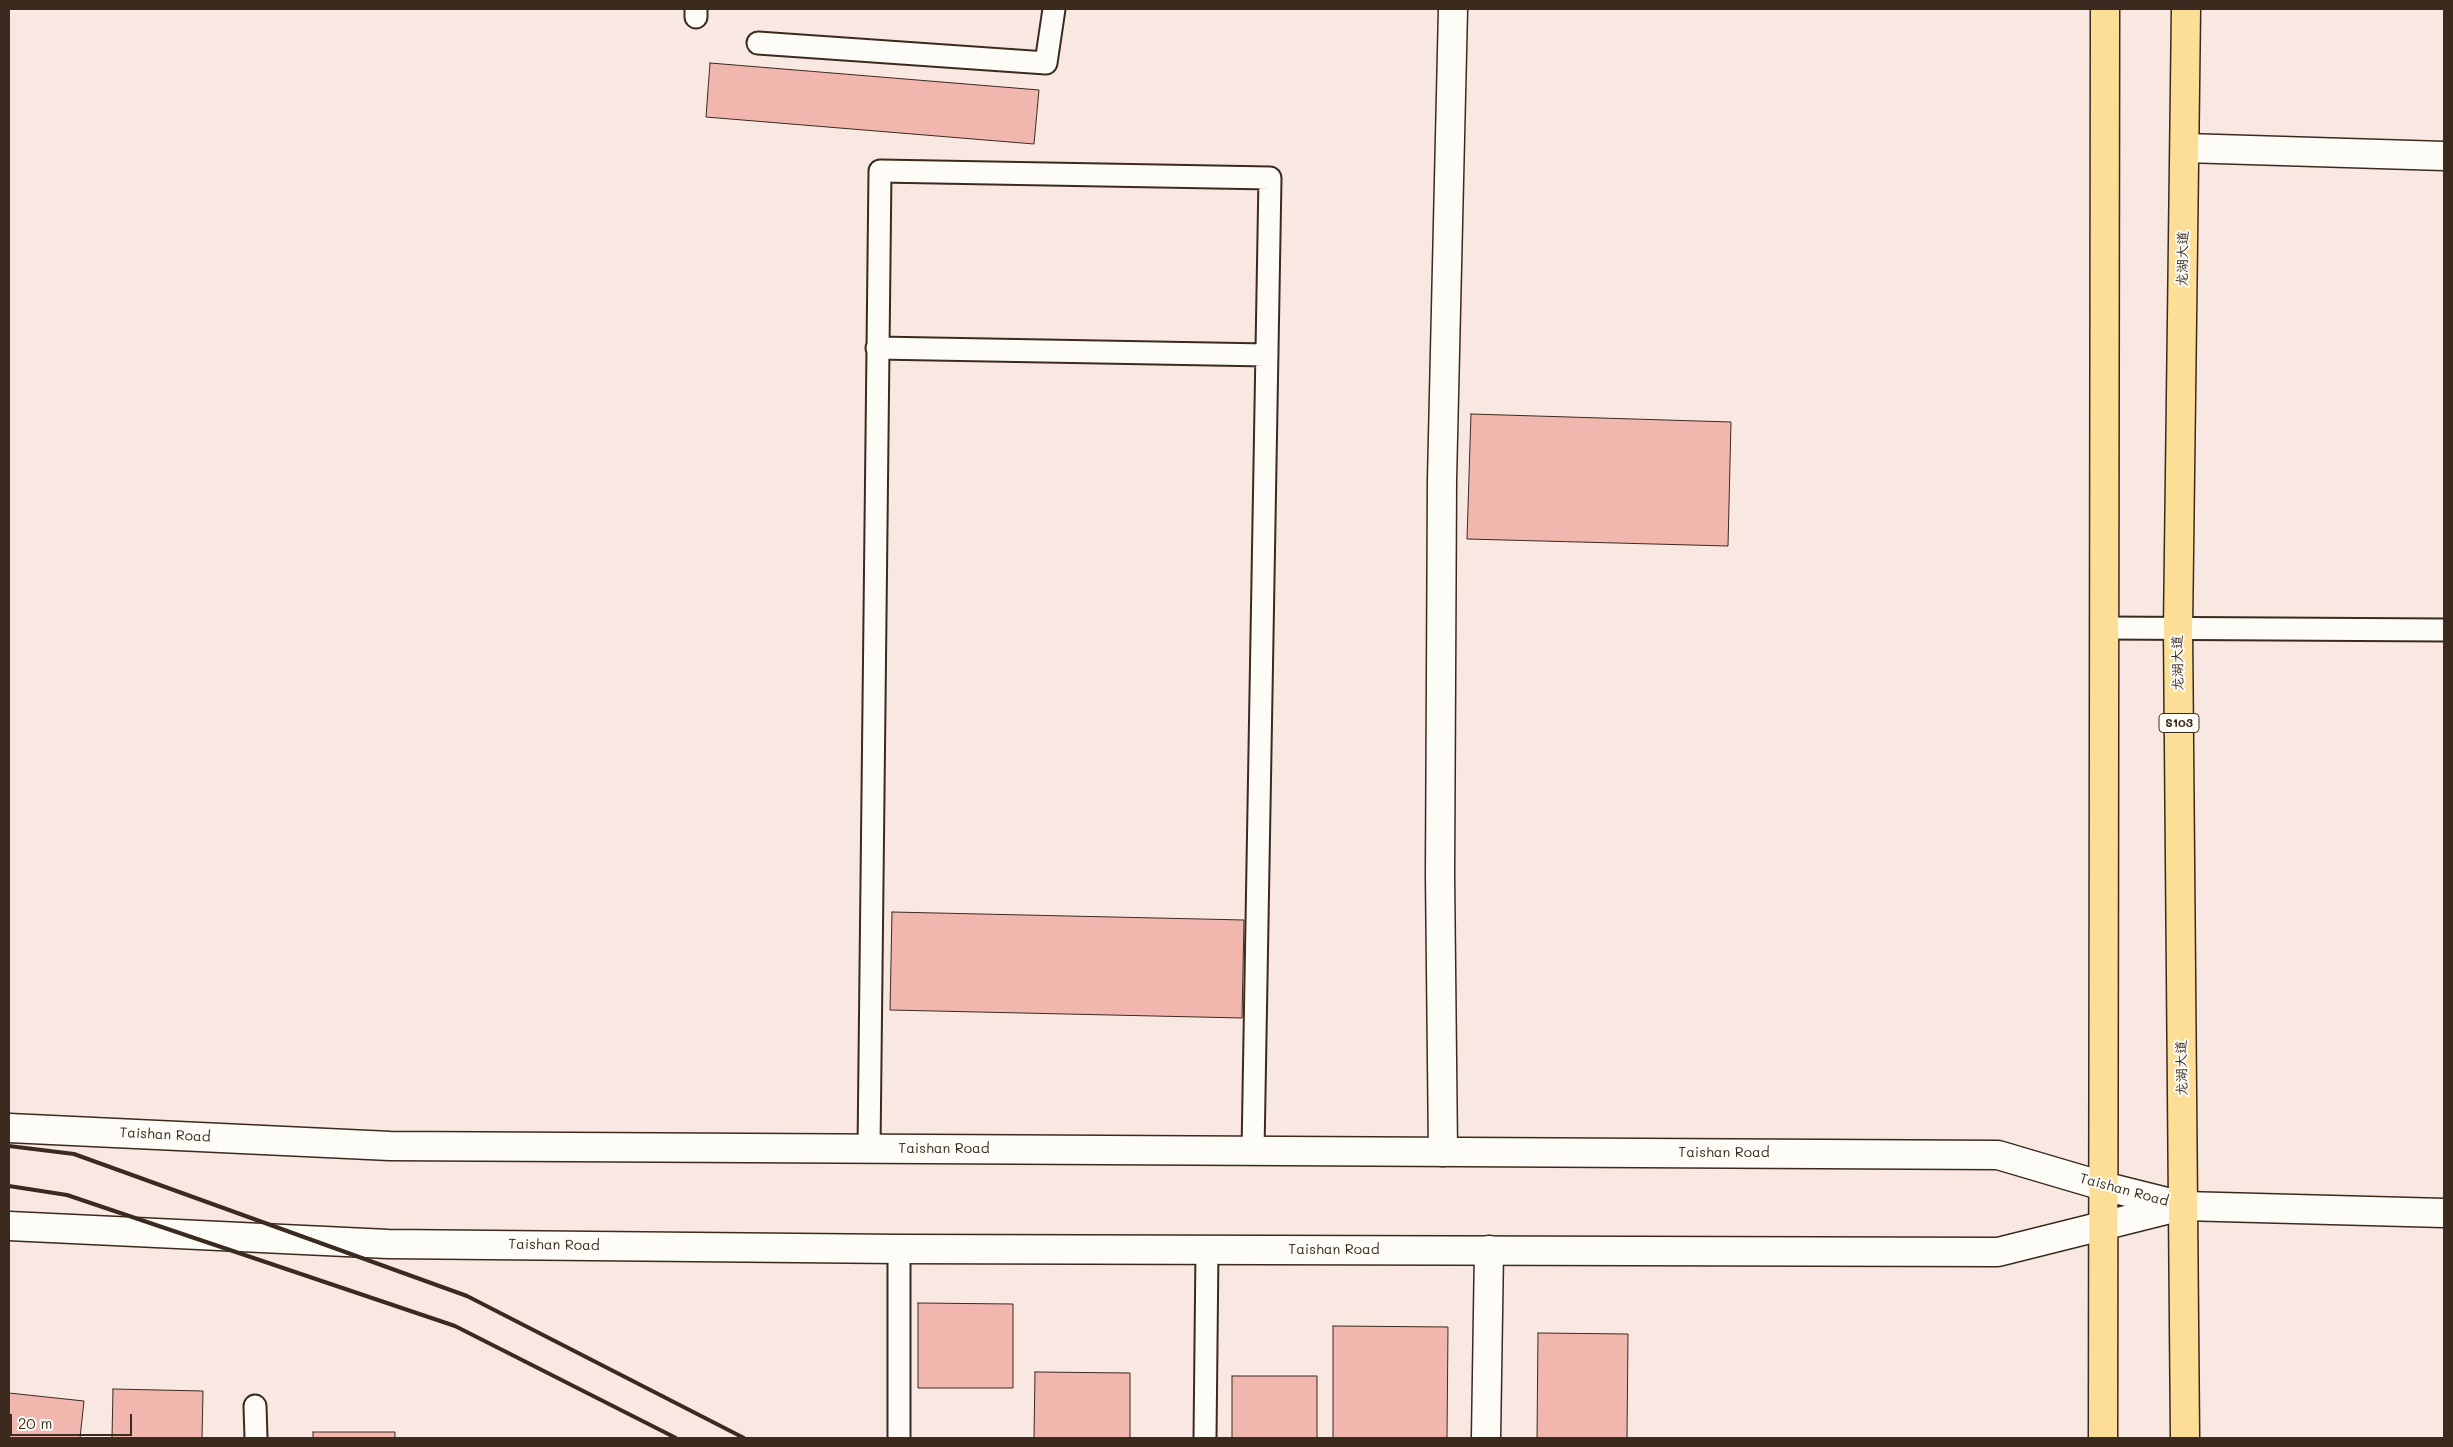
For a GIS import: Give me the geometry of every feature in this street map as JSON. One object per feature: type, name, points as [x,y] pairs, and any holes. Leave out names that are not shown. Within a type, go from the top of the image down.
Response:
[{"type":"highway","points":[[2103,1438],[2102,1186],[2106,9]]},
{"type":"highway","name":"龙湖大道","points":[[2185,1438],[2178,629],[2186,9]]},
{"type":"street","points":[[1443,1152],[1440,874],[1442,480],[1453,9]]},
{"type":"street","points":[[2185,148],[2444,156]]},
{"type":"street","name":"Taishan Road","points":[[9,1128],[390,1146],[1998,1154],[2102,1186],[2183,1206]]},
{"type":"street","points":[[2183,1206],[2444,1213]]},
{"type":"street","name":"Taishan Road","points":[[9,1226],[388,1244],[898,1249],[1998,1252],[2183,1206]]},
{"type":"street","points":[[1486,1438],[1489,1250]]},
{"type":"lane","points":[[758,43],[1046,63],[1054,9]]},
{"type":"lane","points":[[868,1148],[880,172],[1270,178],[1253,1151]]},
{"type":"lane","points":[[877,348],[1267,355]]},
{"type":"lane","points":[[2105,628],[2444,630]]},
{"type":"lane","points":[[898,1249],[899,1438]]},
{"type":"lane","points":[[1205,1438],[1207,1250]]},
{"type":"lane","points":[[256,1406],[256,1438]]},
{"type":"building","points":[[710,63],[1039,90],[1034,144],[706,117]]},
{"type":"building","points":[[1471,414],[1731,422],[1728,546],[1467,539]]},
{"type":"building","points":[[892,912],[1244,920],[1242,1018],[890,1010]]},
{"type":"building","points":[[918,1303],[1013,1304],[1013,1388],[918,1388]]},
{"type":"building","points":[[1333,1326],[1448,1327],[1447,1438],[1333,1438]]},
{"type":"building","points":[[1538,1333],[1628,1334],[1627,1438],[1537,1438]]},
{"type":"building","points":[[1035,1372],[1130,1373],[1130,1438],[1034,1438]]},
{"type":"building","points":[[1232,1376],[1317,1376],[1317,1438],[1232,1438]]},
{"type":"building","points":[[113,1389],[203,1391],[202,1438],[112,1438]]},
{"type":"building","points":[[9,1393],[84,1401],[80,1438],[9,1438]]},
{"type":"building","points":[[313,1432],[395,1432],[395,1438],[313,1438]]},
{"type":"railway","points":[[9,1146],[74,1154],[467,1296],[744,1438]]},
{"type":"railway","points":[[9,1186],[67,1195],[455,1326],[676,1438]]}]
